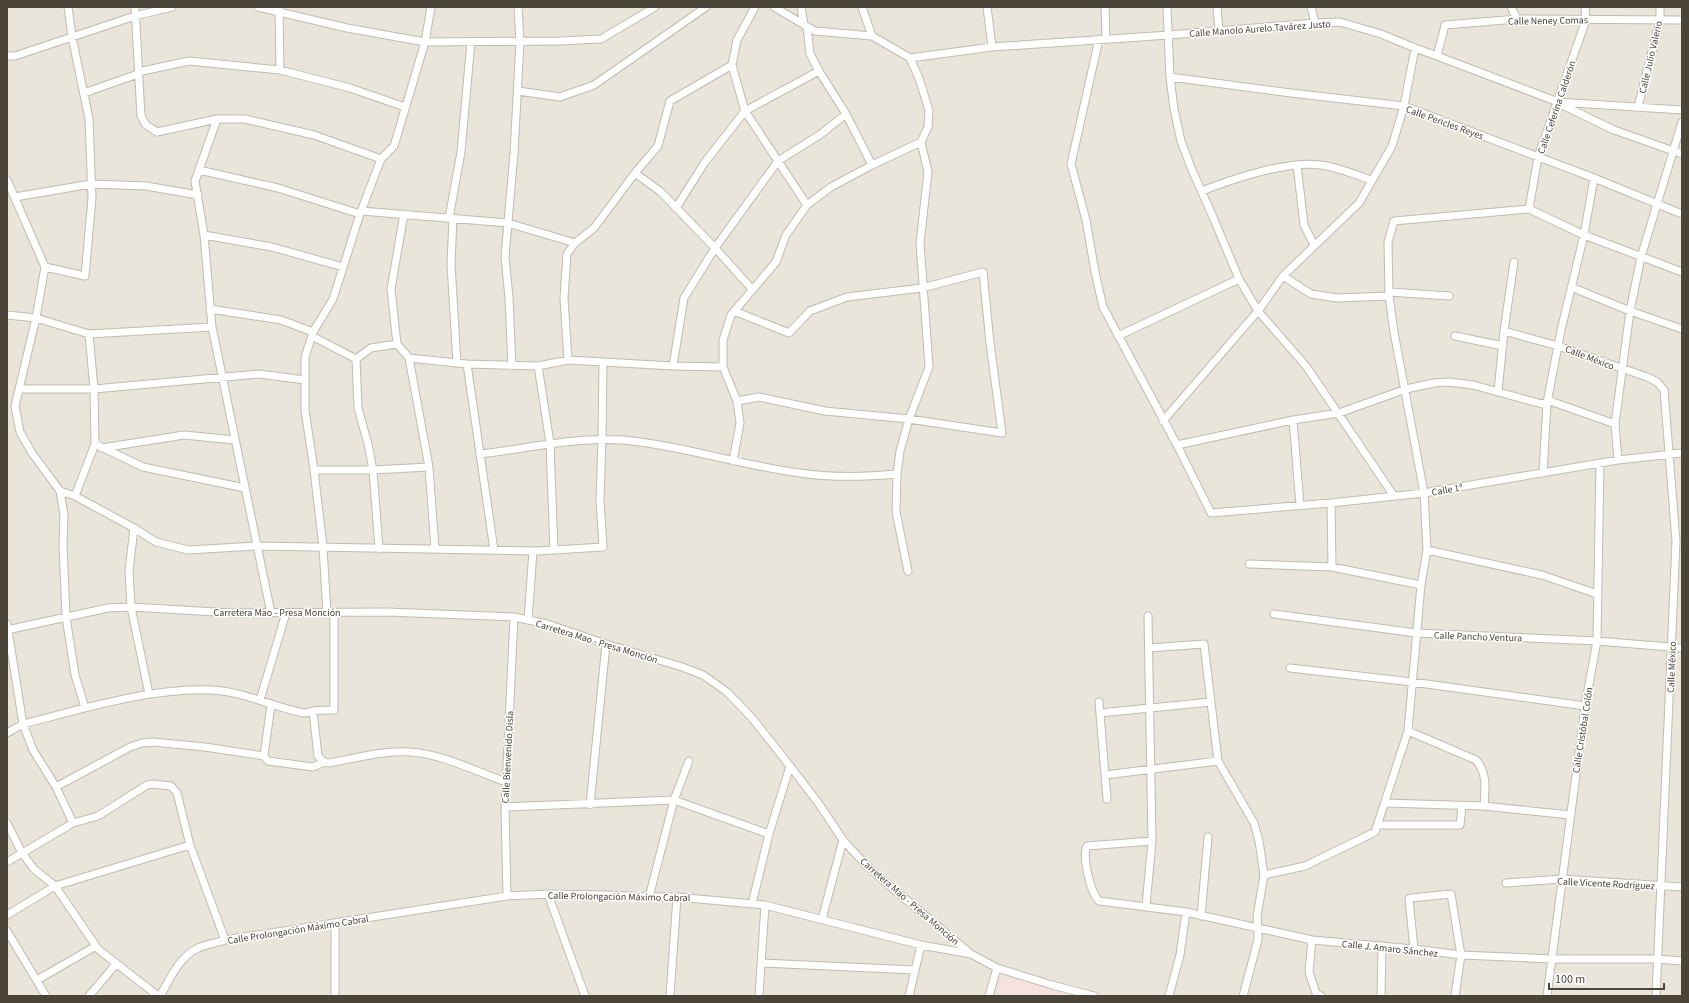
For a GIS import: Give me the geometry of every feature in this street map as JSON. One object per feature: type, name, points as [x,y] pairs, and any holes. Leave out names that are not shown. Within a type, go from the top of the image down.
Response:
[{"type":"street","points":[[46,267],[85,276],[92,198],[89,119],[72,37],[68,7]]},
{"type":"street","points":[[135,7],[141,116],[146,125],[157,132],[217,119],[245,119],[306,133],[381,159]]},
{"type":"street","points":[[7,56],[15,56],[135,16],[172,7]]},
{"type":"street","points":[[258,7],[279,9],[347,28],[425,42],[520,42],[601,39],[655,7]]},
{"type":"street","points":[[7,733],[23,724],[85,708],[149,694],[209,690],[238,694],[260,700],[271,705],[306,713],[313,711],[334,710],[330,612],[314,470],[305,410],[305,357],[312,334],[333,299],[361,212],[381,159],[394,146],[425,42],[431,7]]},
{"type":"street","points":[[512,366],[509,298],[505,257],[518,91],[520,42],[518,7]]},
{"type":"street","points":[[518,91],[560,96],[594,85],[706,7]]},
{"type":"street","points":[[754,7],[736,40],[732,65],[745,111],[807,205]]},
{"type":"street","points":[[733,461],[740,423],[737,401],[723,367],[723,340],[731,315],[776,262],[786,235],[807,205],[831,187],[920,142],[928,127],[928,111],[920,81],[910,58],[872,36],[815,31],[774,7]]},
{"type":"street","points":[[801,7],[806,26],[810,54],[846,114],[872,165]]},
{"type":"street","points":[[862,7],[872,36]]},
{"type":"street","points":[[987,7],[992,47]]},
{"type":"street","points":[[1105,7],[1102,38],[1071,164],[1086,220],[1095,272],[1104,306],[1118,336],[1177,445],[1293,420],[1338,413],[1406,389],[1426,384],[1449,382],[1473,385],[1542,404],[1550,401],[1615,424]]},
{"type":"street","points":[[1167,7],[1170,77],[1174,109],[1182,141],[1192,170],[1239,278],[1258,311],[1306,366],[1394,496]]},
{"type":"street","points":[[1217,7],[1219,31]]},
{"type":"street","points":[[1311,7],[1315,23]]},
{"type":"street","points":[[1511,7],[1517,19]]},
{"type":"street","name":"Calle Ceferina Calderón","points":[[1529,209],[1538,157],[1586,20],[1585,7]]},
{"type":"street","name":"Calle Julio Valerio","points":[[1638,107],[1660,19],[1660,7]]},
{"type":"street","points":[[279,9],[280,70]]},
{"type":"street","name":"Calle Neney Comas","points":[[1437,56],[1445,25],[1517,19],[1682,20]]},
{"type":"street","name":"Calle Manolo Aurelo Tavárez Justo","points":[[910,58],[992,47],[1340,22],[1381,34],[1558,102],[1682,110]]},
{"type":"street","points":[[457,363],[451,264],[451,218],[461,152],[471,42]]},
{"type":"street","points":[[1163,421],[1258,311],[1283,276],[1359,203],[1392,146],[1404,106],[1415,48]]},
{"type":"street","points":[[84,93],[138,73],[190,61],[280,70],[350,88],[405,107]]},
{"type":"street","points":[[568,360],[564,298],[567,254],[575,243],[594,228],[635,173],[658,146],[670,101],[732,65]]},
{"type":"street","points":[[676,208],[705,162],[745,111],[819,71]]},
{"type":"street","name":"Calle Pericles Reyes","points":[[1170,77],[1290,94],[1404,106],[1594,178],[1682,214]]},
{"type":"street","points":[[1558,102],[1614,130],[1682,154]]},
{"type":"street","points":[[673,366],[684,298],[715,248],[778,161],[821,134],[846,114]]},
{"type":"street","points":[[217,119],[196,181],[204,235],[212,326],[271,613]]},
{"type":"street","points":[[1618,460],[1615,424],[1630,311],[1641,257],[1682,122]]},
{"type":"street","points":[[908,571],[896,512],[897,474],[900,451],[909,419],[929,367],[922,288],[920,243],[928,172],[920,142]]},
{"type":"street","points":[[1202,191],[1228,180],[1259,172],[1297,165],[1322,165],[1372,180]]},
{"type":"street","points":[[1297,165],[1304,225],[1314,245]]},
{"type":"street","points":[[199,170],[278,188],[361,212],[404,214],[508,223],[575,243]]},
{"type":"street","points":[[635,173],[661,192],[752,289]]},
{"type":"street","points":[[1543,473],[1547,403],[1558,346],[1584,235],[1594,178]]},
{"type":"street","points":[[7,180],[46,267],[36,318],[15,406],[20,432],[32,453],[60,491],[64,515],[63,546],[66,617],[75,675],[85,708]]},
{"type":"street","points":[[15,197],[91,184],[146,186],[198,194]]},
{"type":"street","points":[[1264,875],[1305,866],[1372,834],[1378,825],[1408,731],[1421,585],[1427,550],[1424,493],[1406,389],[1394,332],[1389,294],[1388,242],[1394,220],[1529,209],[1584,235],[1682,272]]},
{"type":"street","points":[[404,214],[391,289],[397,344],[409,358],[429,467],[435,549]]},
{"type":"street","points":[[204,235],[272,247],[343,267]]},
{"type":"street","points":[[1498,391],[1504,331],[1514,262]]},
{"type":"street","points":[[734,311],[789,333],[810,311],[847,297],[922,288],[983,272],[990,343],[1002,433],[909,419],[825,411],[759,397],[737,401]]},
{"type":"street","points":[[1283,276],[1311,294],[1337,298],[1389,294],[1449,296]]},
{"type":"street","points":[[1118,336],[1239,278]]},
{"type":"street","points":[[1571,287],[1630,311],[1682,329]]},
{"type":"street","points":[[210,309],[281,320],[312,334],[356,359]]},
{"type":"street","points":[[7,315],[36,318],[89,334],[212,326]]},
{"type":"street","name":"Calle México","points":[[1504,331],[1558,346],[1657,382],[1664,390],[1669,455],[1679,540],[1674,597],[1656,996]]},
{"type":"street","points":[[75,496],[98,446],[89,334]]},
{"type":"street","points":[[1455,336],[1503,346]]},
{"type":"street","points":[[356,359],[371,348],[397,344]]},
{"type":"street","points":[[409,358],[467,364],[512,366],[538,366],[568,360],[673,366],[723,367]]},
{"type":"street","points":[[356,359],[358,408],[368,444],[373,470],[379,549]]},
{"type":"street","points":[[60,491],[75,496],[134,528],[156,542],[188,550],[258,546],[532,551],[603,547],[600,500],[603,362]]},
{"type":"street","points":[[467,364],[494,550]]},
{"type":"street","points":[[538,366],[550,443],[554,550]]},
{"type":"street","points":[[20,389],[94,390],[260,374],[305,380]]},
{"type":"street","points":[[1293,420],[1300,505]]},
{"type":"street","points":[[98,446],[184,435],[235,440]]},
{"type":"street","points":[[480,454],[515,450],[550,443],[602,440],[639,442],[801,474],[853,477],[897,474]]},
{"type":"street","name":"Calle 1ª","points":[[1177,445],[1211,513],[1331,503],[1424,493],[1618,460],[1682,453]]},
{"type":"street","points":[[98,446],[143,467],[245,488]]},
{"type":"street","name":"Calle Cristóbal Colón","points":[[1547,996],[1585,706],[1597,640],[1600,463]]},
{"type":"street","points":[[314,470],[373,470],[429,467]]},
{"type":"street","points":[[1331,503],[1332,567]]},
{"type":"street","points":[[134,528],[129,571],[131,607],[149,694]]},
{"type":"street","points":[[1427,550],[1542,575],[1597,594]]},
{"type":"street","points":[[528,620],[532,551]]},
{"type":"street","points":[[1249,564],[1332,567],[1421,585]]},
{"type":"street","points":[[1674,597],[1682,596]]},
{"type":"street","name":"Carretera Mao - Presa Monción","points":[[8,628],[108,608],[131,607],[233,613],[387,612],[514,617],[547,624],[682,667],[702,675],[726,692],[752,718],[790,766],[819,804],[843,840],[898,893],[970,954]]},
{"type":"street","points":[[260,700],[286,613]]},
{"type":"street","name":"Calle Pancho Ventura","points":[[1274,614],[1416,633],[1597,640],[1682,648]]},
{"type":"street","points":[[1146,906],[1152,841],[1150,648],[1148,616]]},
{"type":"street","name":"Calle Bienvenido Disla","points":[[507,896],[505,807],[514,617]]},
{"type":"street","points":[[8,628],[23,724],[33,750],[56,787],[73,823]]},
{"type":"street","points":[[590,805],[606,644]]},
{"type":"street","points":[[1150,648],[1204,644],[1218,761],[1254,823],[1259,841],[1264,875],[1257,916],[1258,940],[1243,996]]},
{"type":"street","points":[[1290,668],[1412,682],[1585,706]]},
{"type":"street","points":[[1099,702],[1108,799]]},
{"type":"street","points":[[1100,713],[1211,702]]},
{"type":"street","points":[[264,756],[271,705]]},
{"type":"street","points":[[313,711],[318,756],[324,762]]},
{"type":"street","points":[[1408,731],[1476,760],[1486,779],[1484,806]]},
{"type":"street","points":[[56,787],[142,742],[205,747],[264,756],[268,761],[313,766],[324,762],[328,763],[398,752],[411,752],[438,757],[506,782]]},
{"type":"street","points":[[649,898],[674,800],[689,761]]},
{"type":"street","points":[[1105,775],[1151,768],[1218,761]]},
{"type":"street","points":[[752,904],[769,834],[790,766]]},
{"type":"street","points":[[7,862],[73,823],[98,816],[146,785],[152,784],[171,786],[177,793],[190,845],[225,940]]},
{"type":"street","points":[[505,807],[590,805],[674,800],[769,834]]},
{"type":"street","points":[[1385,803],[1484,806],[1570,815]]},
{"type":"street","points":[[1378,825],[1460,825],[1462,806]]},
{"type":"street","points":[[7,822],[22,853],[34,869],[55,886],[96,946],[116,964],[159,996]]},
{"type":"street","points":[[1201,916],[1208,837]]},
{"type":"street","points":[[822,919],[843,840]]},
{"type":"street","name":"Calle J. Amaro Sánchez","points":[[1152,841],[1087,846],[1085,850],[1090,885],[1094,896],[1102,902],[1146,906],[1186,912],[1312,940],[1414,949],[1461,955],[1553,959],[1657,959],[1682,961]]},
{"type":"street","points":[[7,915],[55,886],[190,845]]},
{"type":"street","name":"Calle Vicente Rodríguez","points":[[1506,883],[1562,879],[1682,887]]},
{"type":"street","points":[[1414,949],[1409,899],[1449,893],[1452,895],[1461,955],[1454,996]]},
{"type":"street","points":[[548,894],[585,996]]},
{"type":"street","name":"Calle Prolongación Máximo Cabral","points":[[159,996],[177,966],[187,955],[198,948],[225,940],[507,896],[548,894],[609,895],[649,898],[677,897],[765,905],[921,945],[970,954],[997,968],[1094,996]]},
{"type":"street","points":[[670,996],[677,897]]},
{"type":"street","points":[[759,996],[765,905]]},
{"type":"street","points":[[1169,996],[1180,955],[1186,912]]},
{"type":"street","points":[[335,924],[335,996]]},
{"type":"street","points":[[7,932],[46,996]]},
{"type":"street","points":[[1312,940],[1309,972],[1316,993],[1321,996]]},
{"type":"street","points":[[909,996],[921,945]]},
{"type":"street","points":[[37,980],[96,946]]},
{"type":"street","points":[[1381,996],[1382,946]]},
{"type":"street","points":[[761,963],[915,970]]},
{"type":"street","points":[[89,996],[116,964]]},
{"type":"street","points":[[989,996],[997,968]]},
{"type":"shaded area","points":[[7,7],[1682,7],[1682,996],[7,996]]},
{"type":"shaded area","points":[[1003,976],[1079,996],[997,996]]}]
